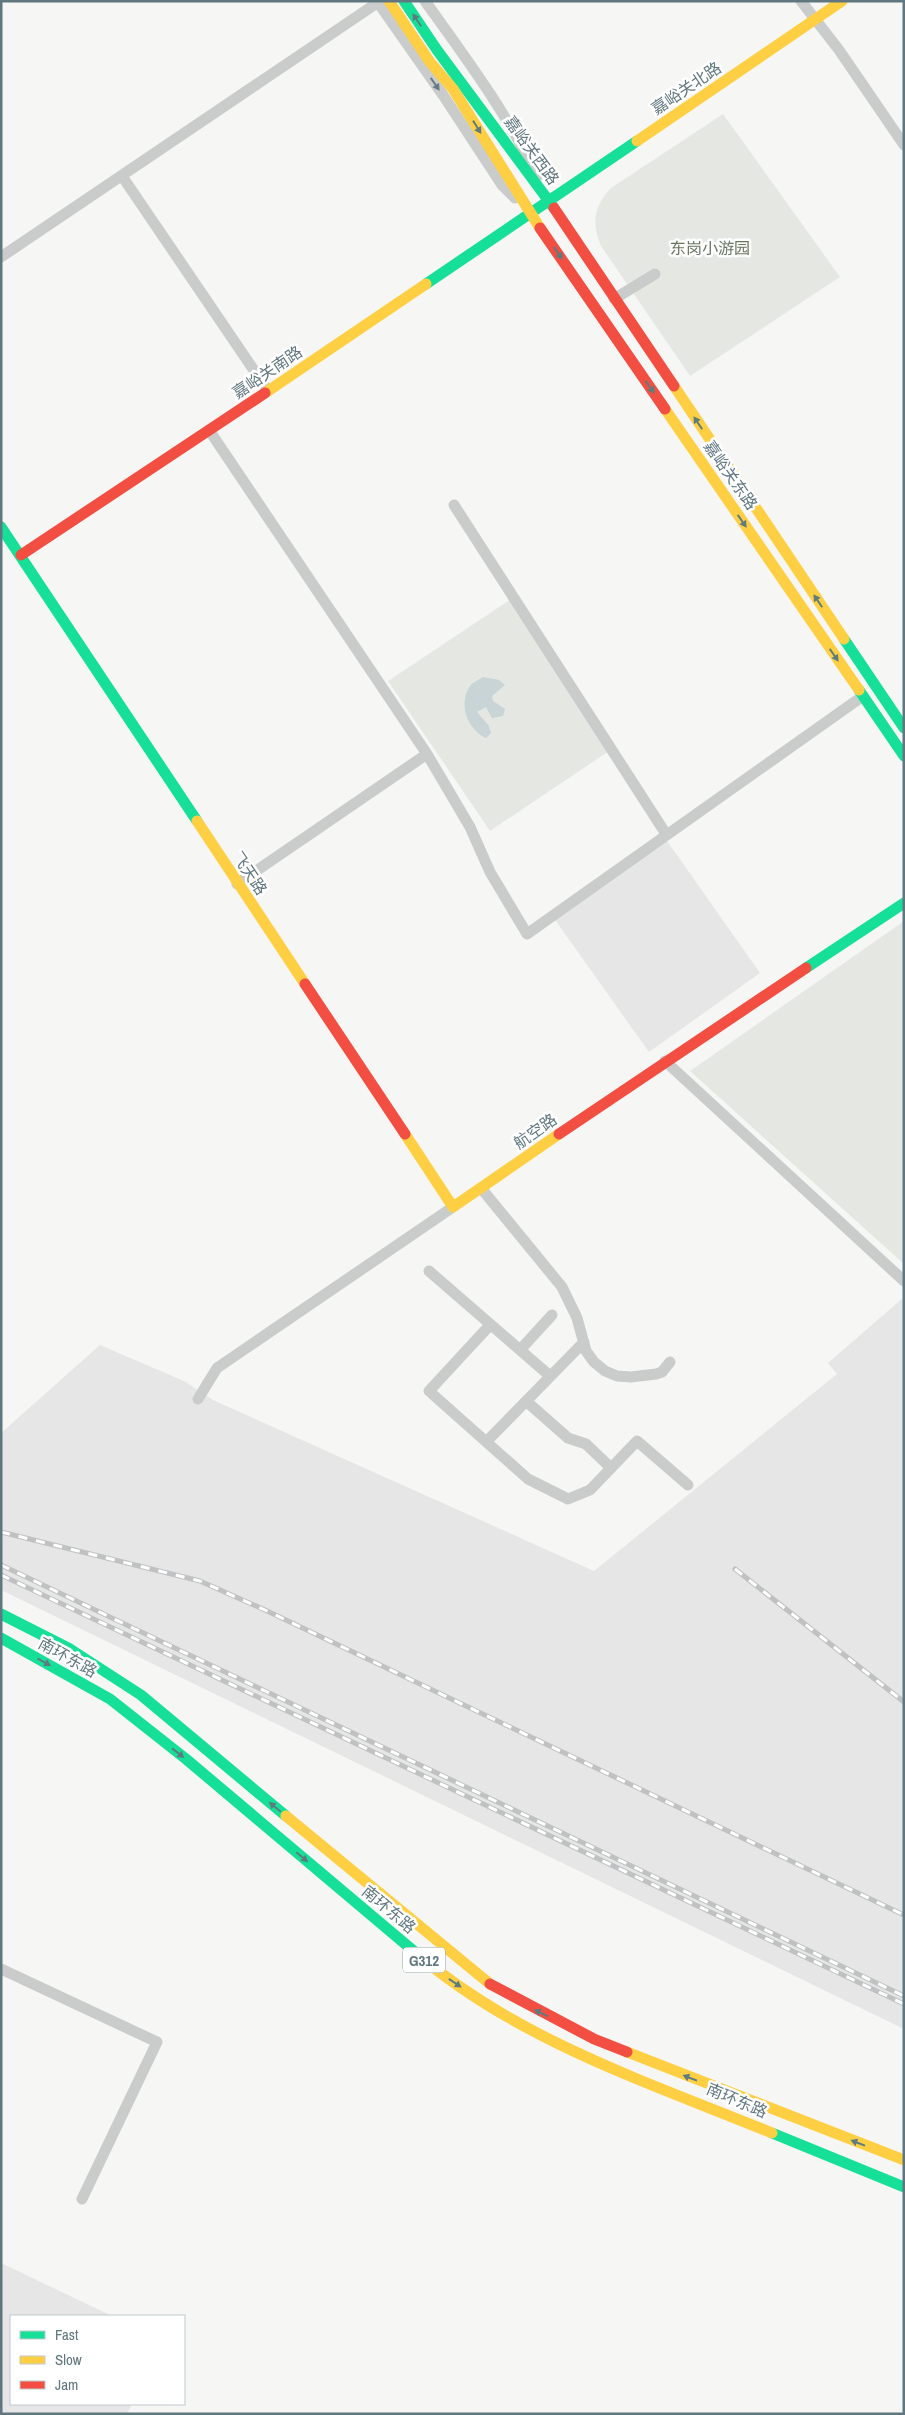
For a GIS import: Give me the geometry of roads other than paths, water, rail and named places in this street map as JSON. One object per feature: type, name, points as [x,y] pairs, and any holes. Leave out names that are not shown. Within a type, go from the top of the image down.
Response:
[{"type":"main road","name":"嘉峪关西路","points":[[404,1],[437,50],[549,201]]},
{"type":"main road","name":"嘉峪关北路","points":[[530,213],[842,1]]},
{"type":"main road","name":"嘉峪关西路","points":[[381,2],[453,88],[530,213]]},
{"type":"main road","name":"嘉峪关东路","points":[[549,201],[904,728]]},
{"type":"main road","name":"嘉峪关东路","points":[[530,213],[904,756]]},
{"type":"main road","name":"嘉峪关南路","points":[[21,555],[268,391],[530,213]]},
{"type":"main road","name":"飞天路","points":[[1,527],[453,1207]]},
{"type":"main road","name":"航空路","points":[[453,1207],[665,1060],[904,903]]},
{"type":"main road","name":"南环东路","points":[[6,1616],[70,1649],[141,1695],[441,1946],[497,1989],[594,2038],[904,2160]]},
{"type":"main road","name":"南环东路","points":[[1,1638],[110,1699],[186,1759],[434,1969],[488,2005],[581,2055],[904,2187]]},
{"type":"street","name":"嘉峪关西路","points":[[425,1],[472,68],[527,154],[549,201]]},
{"type":"street","points":[[801,1],[813,20],[839,50],[904,145]]},
{"type":"street","points":[[1,257],[381,2]]},
{"type":"street","points":[[122,176],[268,391]]},
{"type":"street","points":[[614,299],[655,274]]},
{"type":"street","points":[[209,430],[427,754],[470,827],[490,872],[527,934],[863,696]]},
{"type":"street","points":[[454,504],[666,834]]},
{"type":"street","points":[[237,884],[427,754]]},
{"type":"street","points":[[665,1060],[904,1281]]},
{"type":"street","points":[[481,1188],[562,1287],[577,1318],[584,1342],[594,1362],[605,1371],[617,1376],[631,1377],[662,1372],[670,1362]]},
{"type":"street","name":"航空路","points":[[198,1398],[216,1368],[453,1207]]},
{"type":"street","points":[[429,1271],[550,1376]]},
{"type":"street","points":[[520,1350],[552,1315]]},
{"type":"street","points":[[490,1325],[430,1391],[528,1479],[568,1499],[590,1490],[637,1441],[688,1485]]},
{"type":"street","points":[[487,1441],[584,1342]]},
{"type":"street","points":[[526,1401],[568,1438],[586,1444],[611,1468]]},
{"type":"street","points":[[1,1633],[6,1616]]},
{"type":"street","points":[[1,1969],[157,2042],[82,2199]]},
{"type":"railway","points":[[1,1532],[200,1581],[265,1610],[904,1915]]},
{"type":"railway","points":[[1,1565],[904,1996]]},
{"type":"railway","points":[[735,1569],[904,1702]]},
{"type":"railway","points":[[1,1575],[904,2004]]},
{"type":"park label","name":"东岗小游园","points":[[710,248]]}]
